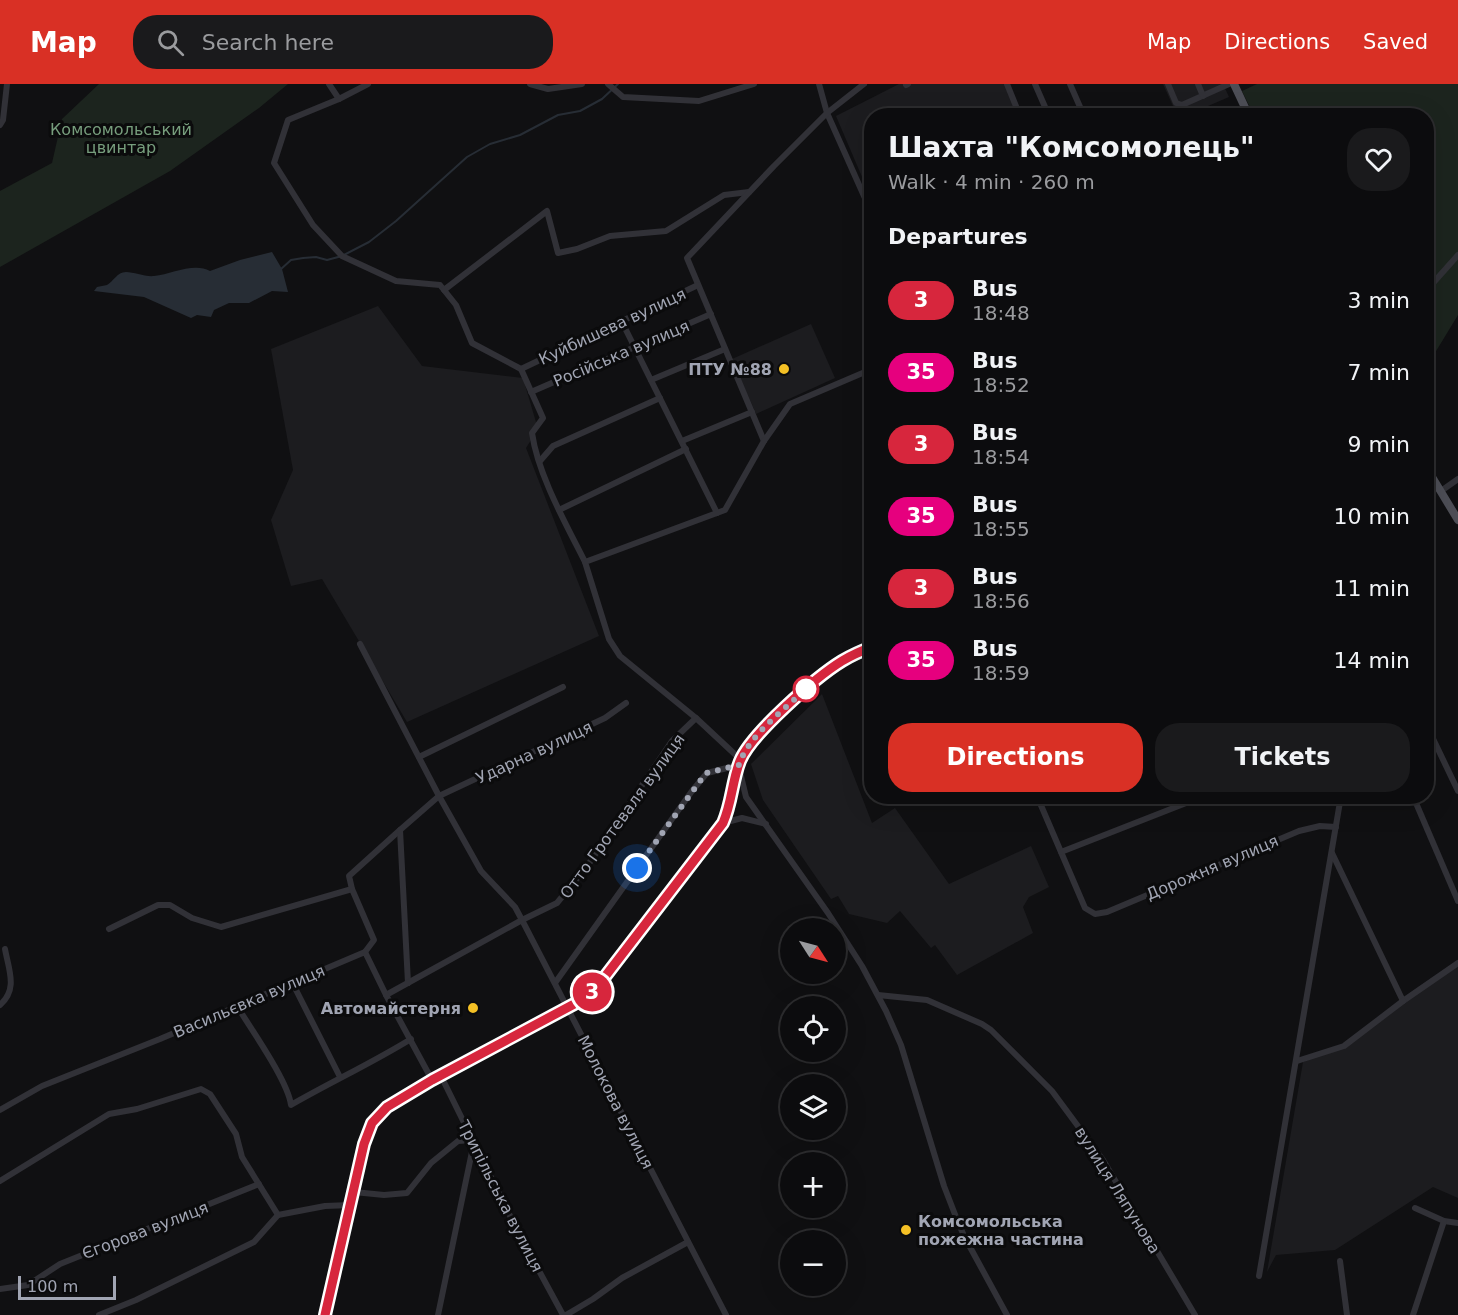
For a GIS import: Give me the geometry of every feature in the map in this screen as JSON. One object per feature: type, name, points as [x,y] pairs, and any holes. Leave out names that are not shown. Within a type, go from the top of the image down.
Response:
[{"type":"main road","points":[[1234,84],[1245,108]]},
{"type":"main road","points":[[1434,480],[1458,520]]},
{"type":"street","points":[[0,125],[3,120],[7,84]]},
{"type":"street","points":[[329,84],[339,99]]},
{"type":"street","points":[[368,84],[288,120],[274,163],[313,225],[342,256],[396,281],[440,285],[456,305],[472,343],[521,369]]},
{"type":"street","points":[[530,84],[548,89],[582,84]]},
{"type":"street","points":[[608,84],[623,97],[699,101],[754,84]]},
{"type":"street","points":[[819,84],[827,113],[864,196]]},
{"type":"street","points":[[764,441],[687,258],[827,113],[864,84]]},
{"type":"street","points":[[1007,84],[1017,108]]},
{"type":"street","points":[[1035,84],[1046,108]]},
{"type":"street","points":[[1070,84],[1080,108]]},
{"type":"street","points":[[1168,84],[1179,104],[1182,105],[1229,84]]},
{"type":"street","points":[[1198,84],[1203,96]]},
{"type":"street","points":[[444,290],[548,211],[558,253],[578,249],[610,236],[666,231],[724,195],[750,191]]},
{"type":"street","points":[[1434,282],[1458,255]]},
{"type":"street","name":"Куйбишева вулиця","points":[[696,718],[620,656],[609,639],[585,562],[559,510],[534,448],[532,434],[543,418],[521,369],[699,285]]},
{"type":"street","name":"Російська вулиця","points":[[531,392],[711,314]]},
{"type":"street","points":[[622,322],[717,513]]},
{"type":"street","points":[[651,380],[725,349]]},
{"type":"street","points":[[585,562],[725,510],[764,441],[790,404],[864,372]]},
{"type":"street","points":[[540,461],[553,446],[660,398]]},
{"type":"street","points":[[682,441],[752,412]]},
{"type":"street","points":[[559,510],[686,449]]},
{"type":"street","points":[[1441,491],[1458,479]]},
{"type":"street","name":"Молокова вулиця","points":[[360,644],[481,871],[515,907],[726,1315]]},
{"type":"street","points":[[325,1315],[364,1144],[372,1123],[387,1107],[432,1080],[568,1008],[588,995],[606,977],[723,823],[732,800],[740,763],[759,734],[815,680],[842,661],[864,651]]},
{"type":"street","points":[[419,757],[563,687]]},
{"type":"street","name":"Ударна вулиця","points":[[352,889],[350,876],[440,796],[606,718],[626,703]]},
{"type":"street","points":[[696,718],[740,763],[746,797],[828,913],[878,995],[901,1045],[944,1186],[956,1217],[1007,1315]]},
{"type":"street","name":"Отто Гротеваля вулиця","points":[[386,995],[522,920],[548,909],[566,894],[672,741],[696,718]]},
{"type":"street","points":[[1434,740],[1458,790]]},
{"type":"street","points":[[555,983],[706,773],[740,763]]},
{"type":"street","points":[[1040,804],[1061,852],[1184,804]]},
{"type":"street","points":[[1259,1276],[1340,804]]},
{"type":"street","points":[[1416,804],[1458,901]]},
{"type":"street","points":[[723,823],[742,818],[766,825]]},
{"type":"street","name":"Дорожня вулиця","points":[[1061,852],[1084,908],[1095,914],[1107,912],[1299,831],[1320,826],[1336,827]]},
{"type":"street","points":[[400,830],[408,983]]},
{"type":"street","points":[[1332,853],[1401,998]]},
{"type":"street","points":[[109,929],[158,905],[170,905],[192,918],[221,927],[352,889],[374,939],[365,952],[432,1080]]},
{"type":"street","points":[[0,1005],[9,997],[12,981],[5,949]]},
{"type":"street","name":"Васильєвка вулиця","points":[[0,1110],[42,1086],[365,952]]},
{"type":"street","points":[[1297,1061],[1344,1046],[1401,998],[1458,963]]},
{"type":"street","points":[[292,982],[340,1077]]},
{"type":"street","name":"вулиця Ляпунова","points":[[878,995],[927,1000],[982,1024],[991,1030],[1052,1091],[1102,1160],[1195,1315]]},
{"type":"street","points":[[237,1006],[280,1078],[291,1105],[340,1077],[381,1058],[411,1039]]},
{"type":"street","name":"Трипільська вулиця","points":[[441,1076],[518,1232],[562,1314]]},
{"type":"street","points":[[0,1181],[109,1114],[137,1109],[201,1089],[210,1094],[236,1134],[242,1157],[278,1215]]},
{"type":"street","points":[[354,1192],[384,1195],[407,1193],[431,1163],[458,1141],[474,1141],[438,1315]]},
{"type":"street","name":"Єгорова вулиця","points":[[0,1289],[28,1286],[60,1264],[259,1184]]},
{"type":"street","points":[[99,1315],[136,1300],[254,1242],[278,1215],[318,1206],[351,1205]]},
{"type":"street","points":[[1415,1208],[1444,1221],[1458,1223]]},
{"type":"street","points":[[1413,1315],[1444,1221]]},
{"type":"street","points":[[562,1314],[593,1299],[622,1278],[688,1242]]},
{"type":"street","points":[[1340,1261],[1347,1315]]},
{"type":"shaded area","points":[[899,84],[1005,84],[1015,108],[864,108],[864,182],[836,116]]},
{"type":"shaded area","points":[[1163,84],[1223,84],[1229,97],[1203,108],[1174,108]]},
{"type":"shaded area","points":[[272,252],[282,269],[288,292],[272,291],[249,303],[229,303],[214,310],[211,317],[197,315],[191,318],[144,297],[94,291],[97,287],[107,285],[123,272],[151,276],[190,268],[210,271]]},
{"type":"shaded area","points":[[378,306],[422,366],[523,378],[538,429],[526,448],[599,636],[407,722],[322,579],[291,586],[271,520],[293,470],[271,349]]},
{"type":"shaded area","name":"ПТУ №88","points":[[811,324],[835,378],[756,414],[732,359]]},
{"type":"shaded area","points":[[822,694],[872,823],[895,808],[949,884],[1031,846],[1049,887],[1029,897],[1023,907],[1033,933],[957,975],[935,945],[931,948],[900,911],[887,923],[849,914],[838,896],[831,899],[763,800],[751,764]]},
{"type":"shaded area","points":[[1458,960],[1458,1198],[1433,1187],[1335,1250],[1276,1255],[1267,1272],[1303,1062],[1341,1046],[1414,990]]},
{"type":"green space","name":"Комсомольський цвинтар","points":[[99,84],[288,84],[259,108],[170,171],[0,267],[0,191],[52,163],[62,119]]},
{"type":"green space","points":[[1257,84],[1458,84],[1458,315],[1434,354],[1434,108],[1250,108],[1242,91]]},
{"type":"waterway","points":[[281,269],[291,260],[316,257],[327,260],[342,256],[369,242],[396,221],[467,157],[490,144],[520,135],[558,115],[580,111],[602,99],[618,84]]},
{"type":"bus line","name":"3","points":[[325,1315],[364,1144],[372,1123],[379,1114],[432,1080],[578,1002],[597,987],[723,823],[732,800],[741,760],[759,734],[815,680],[842,661],[864,650]]},
{"type":"place","name":"ПТУ №88","points":[[784,369]]},
{"type":"place","name":"Автомайстерня","points":[[473,1008]]},
{"type":"place","name":"Комсомольська пожежна частина","points":[[906,1230]]},
{"type":"route","points":[[637,868],[706,773],[715,773],[739,765],[759,734],[806,689]]}]
